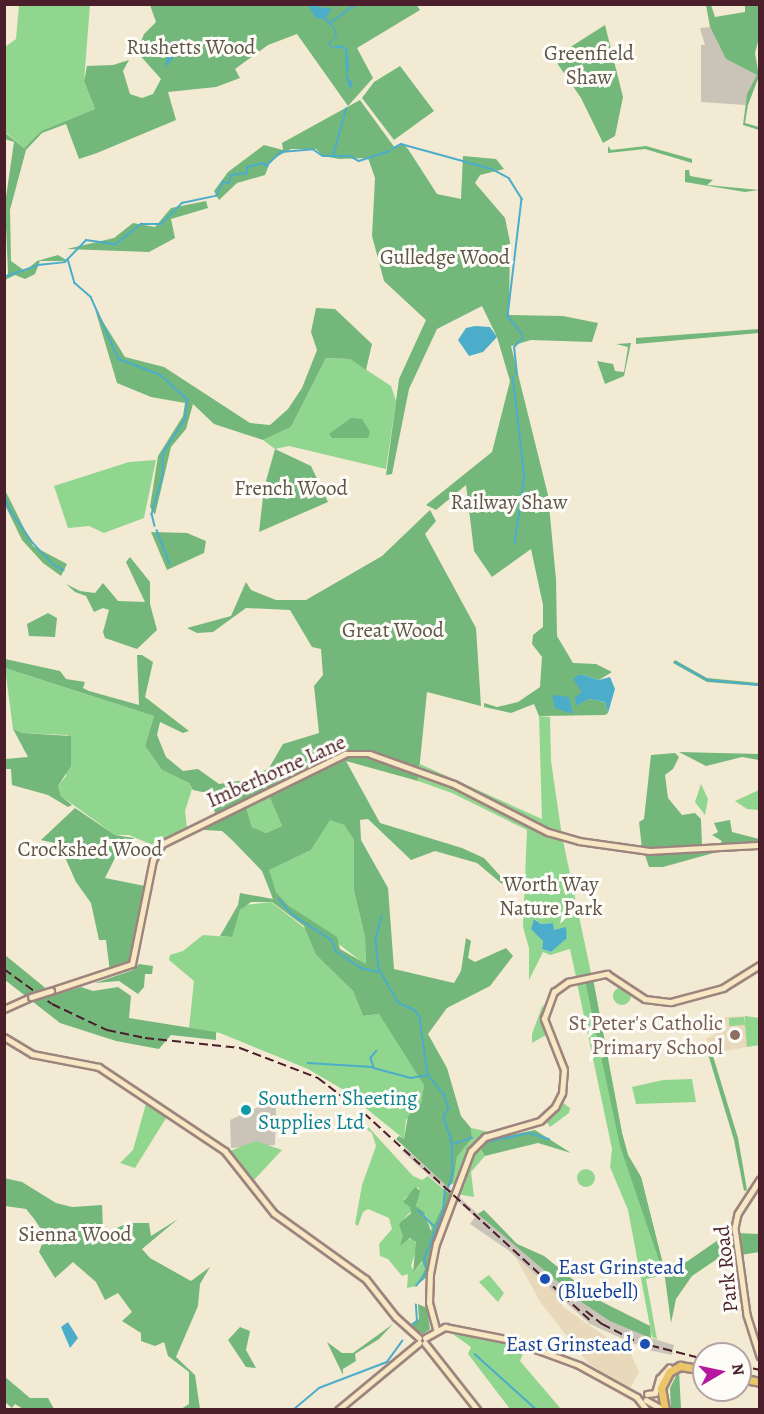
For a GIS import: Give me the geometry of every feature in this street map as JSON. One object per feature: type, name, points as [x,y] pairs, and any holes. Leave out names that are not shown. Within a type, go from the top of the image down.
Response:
[{"type":"highway","points":[[664,1408],[661,1394],[663,1381],[680,1366],[692,1368]]},
{"type":"street","name":"Imberhorne Lane","points":[[4,1009],[31,997],[132,964],[153,860],[162,844],[345,754],[370,754],[453,784],[548,832],[561,834],[579,842],[648,851],[759,845]]},
{"type":"street","points":[[436,1329],[429,1303],[430,1274],[436,1244],[467,1160],[482,1139],[537,1122],[558,1103],[564,1070],[548,1034],[544,1014],[555,991],[577,979],[591,976],[614,976],[637,996],[671,1002],[723,988],[759,965]]},
{"type":"street","points":[[4,1037],[32,1054],[99,1067],[225,1151],[274,1213],[366,1278],[396,1317],[422,1341],[478,1410]]},
{"type":"street","name":"Park Road","points":[[759,1180],[738,1214],[735,1236],[759,1356]]},
{"type":"street","points":[[338,1410],[436,1329],[445,1327],[527,1345],[579,1365],[664,1408]]},
{"type":"street","points":[[644,1398],[655,1393],[664,1372],[680,1366]]},
{"type":"street","points":[[644,1398],[648,1410],[653,1405],[664,1408]]},
{"type":"shaded area","points":[[710,27],[726,59],[757,75],[746,105],[701,102],[701,45],[705,45],[700,28]]},
{"type":"shaded area","name":"St Peter's Catholic Primary School","points":[[723,1017],[759,1018],[759,1045],[712,1053],[706,1039],[727,1028]]},
{"type":"shaded area","points":[[264,1105],[276,1107],[275,1145],[231,1148],[230,1120],[245,1113],[247,1107],[249,1111]]},
{"type":"shaded area","points":[[405,1148],[478,1214],[484,1210],[517,1244],[544,1256],[598,1300],[650,1326],[651,1338],[674,1345],[672,1355],[648,1350],[590,1324],[508,1250],[470,1224],[475,1217],[402,1151]]},
{"type":"shaded area","points":[[516,1258],[558,1295],[563,1307],[631,1354],[639,1372],[631,1387],[626,1388],[588,1363],[541,1303]]},
{"type":"green space","name":"Rushetts Wood","points":[[416,4],[420,10],[357,48],[373,78],[348,106],[297,34],[268,45],[235,69],[240,78],[216,87],[168,92],[176,120],[97,153],[79,159],[66,124],[42,133],[26,150],[10,210],[11,261],[25,271],[37,261],[58,255],[68,261],[40,261],[35,274],[25,279],[15,275],[5,280],[8,273],[5,204],[14,142],[5,139],[4,132],[24,148],[41,131],[95,109],[84,81],[87,66],[113,65],[129,60],[123,71],[130,94],[142,98],[153,94],[161,79],[137,52],[144,34],[156,22],[150,5]]},
{"type":"green space","points":[[19,5],[90,5],[84,81],[95,109],[41,131],[24,148],[5,132],[5,47],[16,39]]},
{"type":"green space","points":[[706,5],[711,5],[715,17],[745,12],[745,5],[759,5],[759,38],[755,53],[759,76],[748,105],[745,123],[759,127],[759,130],[743,125],[747,94],[757,75],[726,59],[710,27]]},
{"type":"green space","name":"Greenfield Shaw","points":[[605,25],[623,97],[615,136],[603,143],[581,98],[557,63],[572,46]]},
{"type":"green space","points":[[400,66],[434,111],[394,140],[362,98],[374,82]]},
{"type":"green space","name":"Gulledge Wood","points":[[360,100],[395,148],[402,143],[408,149],[437,194],[461,199],[463,156],[496,159],[504,169],[480,175],[475,183],[505,218],[510,242],[509,315],[563,316],[598,323],[592,342],[531,340],[511,346],[548,495],[556,579],[557,636],[573,663],[596,664],[612,672],[599,680],[580,674],[582,692],[577,705],[589,699],[605,702],[608,713],[605,715],[539,716],[534,704],[511,713],[484,707],[484,703],[497,707],[518,702],[540,687],[542,657],[532,644],[533,635],[543,627],[543,605],[531,549],[492,577],[474,551],[466,485],[436,510],[426,505],[492,452],[510,381],[497,337],[482,306],[437,329],[409,389],[392,474],[386,475],[399,379],[426,320],[384,281],[372,236],[375,178],[368,158],[339,159],[323,156],[316,149],[291,149],[271,160],[265,175],[237,183],[219,200],[214,191],[228,172],[264,145],[283,150],[282,143]]},
{"type":"green space","points":[[608,146],[611,150],[646,146],[692,159],[692,163],[645,149],[608,153]]},
{"type":"green space","points":[[685,170],[689,170],[690,176],[713,180],[707,185],[759,190],[745,192],[685,182]]},
{"type":"green space","points":[[206,201],[208,208],[171,219],[175,238],[149,252],[67,249],[114,238],[133,223],[155,227],[171,208]]},
{"type":"green space","points":[[316,308],[335,309],[372,344],[366,370],[350,359],[326,358],[291,427],[263,440],[214,424],[193,404],[186,429],[171,447],[155,515],[150,507],[158,456],[183,416],[185,403],[151,397],[117,383],[95,309],[125,357],[164,367],[250,423],[270,425],[288,409],[302,388],[317,350],[311,332]]},
{"type":"green space","points":[[759,329],[759,333],[636,344],[636,338]]},
{"type":"green space","points":[[631,343],[624,376],[605,384],[597,361],[613,364],[615,371],[624,372],[628,347],[616,344]]},
{"type":"green space","points":[[326,358],[350,359],[391,386],[396,401],[386,469],[289,446],[275,449],[263,440],[291,427]]},
{"type":"green space","points":[[351,418],[362,419],[370,432],[368,438],[332,438],[329,434]]},
{"type":"green space","name":"French Wood","points":[[275,449],[311,466],[328,502],[259,532],[264,488]]},
{"type":"green space","points":[[156,460],[144,518],[104,533],[89,526],[68,528],[54,486],[129,462]]},
{"type":"green space","points":[[4,488],[33,546],[67,564],[61,576],[43,563],[22,540],[5,505]]},
{"type":"green space","name":"Great Wood","points":[[430,510],[436,521],[425,534],[476,628],[481,706],[427,692],[418,781],[346,761],[380,823],[462,848],[484,858],[504,880],[502,884],[477,863],[435,851],[411,860],[368,819],[360,820],[361,840],[388,888],[394,969],[454,983],[461,971],[466,938],[471,941],[468,958],[475,962],[506,948],[513,956],[490,986],[447,1008],[428,1034],[447,1068],[461,1116],[471,1128],[472,1138],[457,1157],[453,1183],[448,1187],[396,1139],[399,1136],[404,1139],[408,1116],[421,1103],[424,1085],[379,1014],[363,1016],[353,991],[316,955],[304,926],[272,902],[251,902],[240,910],[232,937],[220,936],[238,905],[240,893],[273,899],[262,871],[232,840],[222,831],[204,830],[202,825],[217,817],[207,793],[193,790],[189,783],[162,770],[145,746],[154,716],[5,668],[5,659],[60,671],[66,679],[85,682],[83,688],[89,691],[139,705],[137,655],[142,655],[153,662],[145,697],[189,731],[183,733],[160,722],[157,735],[166,757],[183,771],[198,769],[219,784],[245,780],[269,768],[283,744],[319,733],[314,686],[323,675],[321,649],[312,647],[290,610],[246,608],[213,632],[197,633],[187,628],[231,616],[246,582],[251,590],[276,600],[306,600],[382,556]],"holes":[[[267,791],[282,826],[266,833],[252,827],[245,804]],[[330,820],[344,825],[354,840],[354,891],[365,937],[366,964],[340,949],[337,937],[289,906],[276,892],[269,870],[311,850]]]},
{"type":"green space","points":[[151,532],[187,533],[206,541],[204,553],[167,570]]},
{"type":"green space","points":[[130,557],[150,582],[150,604],[157,630],[137,649],[105,638],[103,632],[109,610],[103,608],[94,612],[86,596],[75,592],[66,584],[80,591],[95,593],[103,583],[118,601],[145,602],[126,562]]},
{"type":"green space","points":[[48,613],[57,618],[55,637],[29,636],[27,624]]},
{"type":"green space","points":[[675,660],[707,678],[759,683],[759,686],[707,682],[673,663]]},
{"type":"green space","points":[[5,668],[154,716],[145,746],[162,770],[189,783],[192,789],[185,811],[187,828],[155,846],[129,835],[115,835],[61,796],[58,786],[66,776],[68,735],[23,733],[13,729]]},
{"type":"green space","name":"Worth Way Nature Park","points":[[539,716],[550,717],[551,761],[562,836],[591,973],[576,977],[570,949],[550,955],[543,952],[529,980],[529,948],[523,927],[527,830],[452,793],[418,781],[420,764],[542,819]],"holes":[[[535,919],[541,924],[553,923],[553,930],[568,936],[551,952],[542,949],[543,941],[532,926]]]},
{"type":"green space","points":[[13,729],[23,733],[71,736],[71,766],[58,786],[61,796],[72,805],[68,807],[48,795],[12,785],[11,769],[5,769],[5,759],[28,757]]},
{"type":"green space","points":[[679,752],[759,754],[759,760],[742,757],[706,766]]},
{"type":"green space","points":[[675,753],[679,757],[673,769],[665,775],[668,798],[682,815],[695,813],[701,819],[702,846],[642,849],[639,822],[644,819],[651,755]]},
{"type":"green space","points":[[701,784],[708,799],[705,815],[695,802]]},
{"type":"green space","points":[[759,790],[759,810],[747,809],[735,801]]},
{"type":"green space","points":[[267,791],[282,826],[266,833],[252,827],[245,804]]},
{"type":"green space","name":"Crockshed Wood","points":[[75,808],[115,835],[134,838],[132,852],[120,848],[105,878],[145,886],[131,961],[110,972],[106,940],[99,940],[91,903],[76,882],[59,844],[41,840]]},
{"type":"green space","points":[[330,819],[344,825],[354,840],[354,891],[365,937],[366,965],[289,906],[276,892],[268,870],[311,850]]},
{"type":"green space","points":[[730,820],[732,832],[759,839],[759,843],[719,845],[722,841],[712,835],[718,832],[714,823]]},
{"type":"green space","points":[[718,847],[717,852],[663,867],[649,867],[645,855]]},
{"type":"green space","points":[[271,902],[306,929],[316,955],[353,991],[363,1016],[379,1014],[401,1043],[424,1085],[421,1103],[406,1120],[404,1139],[342,1089],[308,1069],[220,1033],[189,1028],[194,981],[169,960],[170,955],[183,951],[203,935],[231,937],[236,916],[244,905]]},
{"type":"green space","points":[[5,955],[54,995],[81,987],[93,991],[118,987],[131,996],[129,1018],[216,1032],[216,1040],[171,1035],[159,1049],[116,1041],[60,1023],[5,980]]},
{"type":"green space","points":[[139,964],[153,966],[152,974],[145,974],[144,987],[138,994],[119,981],[95,983],[133,970]]},
{"type":"green space","points":[[593,979],[622,1133],[628,1155],[641,1177],[666,1277],[659,1268],[660,1276],[646,1279],[657,1339],[652,1337],[628,1210],[610,1167],[612,1149],[577,983]]},
{"type":"green space","points":[[593,979],[622,1133],[628,1155],[641,1177],[666,1276],[721,1238],[736,1233],[759,1234],[759,1252],[717,1259],[692,1276],[676,1299],[671,1323],[665,1278],[620,1146],[585,980]]},
{"type":"green space","points":[[622,987],[628,990],[631,996],[628,1002],[622,1005],[616,1002],[613,996],[616,990]]},
{"type":"green space","points":[[543,1004],[546,1035],[532,1043],[532,1034]]},
{"type":"green space","points":[[745,1016],[759,1018],[759,1045],[747,1047]]},
{"type":"green space","points":[[744,1017],[745,1025],[729,1026],[729,1018]]},
{"type":"green space","points":[[712,1053],[738,1138],[747,1190],[744,1191],[734,1140],[708,1054]]},
{"type":"green space","points":[[692,1079],[696,1102],[636,1104],[632,1087],[663,1080]]},
{"type":"green space","points":[[147,1100],[168,1115],[135,1168],[120,1163],[133,1150]]},
{"type":"green space","points":[[562,1102],[570,1108],[569,1113],[550,1127],[546,1121]]},
{"type":"green space","points":[[360,1118],[413,1176],[422,1180],[428,1176],[443,1189],[445,1201],[432,1230],[425,1214],[416,1206],[419,1187],[404,1199],[412,1210],[404,1219],[407,1240],[414,1238],[417,1247],[411,1266],[414,1272],[423,1261],[425,1269],[416,1286],[407,1288],[408,1274],[402,1276],[388,1259],[380,1256],[379,1244],[392,1229],[389,1218],[368,1209],[363,1212],[358,1226],[355,1224],[362,1185],[376,1146],[372,1133],[357,1122]]},
{"type":"green space","points":[[471,1128],[489,1132],[474,1141],[485,1156],[471,1172],[474,1197],[457,1194],[453,1183],[457,1157],[472,1138]]},
{"type":"green space","points":[[535,1130],[571,1153],[538,1143],[485,1156],[481,1150],[486,1140]]},
{"type":"green space","points":[[256,1141],[282,1150],[254,1180],[230,1151]]},
{"type":"green space","points":[[582,1169],[590,1169],[595,1174],[593,1185],[582,1187],[577,1182],[577,1174]]},
{"type":"green space","name":"Sienna Wood","points":[[4,1178],[22,1182],[56,1203],[72,1207],[102,1205],[103,1229],[108,1232],[128,1223],[149,1223],[151,1236],[178,1219],[142,1249],[150,1258],[191,1281],[210,1267],[200,1284],[198,1306],[176,1357],[195,1375],[200,1409],[181,1409],[189,1404],[189,1372],[168,1356],[164,1342],[155,1346],[141,1341],[141,1333],[122,1321],[132,1312],[118,1293],[105,1300],[96,1282],[73,1262],[55,1278],[39,1252],[45,1236],[35,1220],[26,1209],[5,1206]]},
{"type":"green space","points":[[415,1187],[420,1191],[416,1206],[424,1212],[431,1231],[445,1201],[443,1189],[452,1195],[428,1276],[416,1286],[425,1269],[422,1261],[413,1273],[416,1242],[410,1238],[400,1246],[403,1236],[399,1224],[411,1213],[410,1207],[403,1202]]},
{"type":"green space","points":[[484,1210],[517,1244],[544,1256],[598,1300],[650,1326],[651,1338],[610,1321],[583,1303],[478,1214]]},
{"type":"green space","points":[[489,1275],[504,1293],[498,1302],[479,1282]]},
{"type":"green space","points":[[418,1304],[427,1308],[430,1329],[423,1334],[411,1327],[419,1319]]},
{"type":"green space","points":[[393,1324],[379,1339],[355,1354],[356,1361],[343,1369],[343,1375],[327,1342],[342,1353],[353,1353]]},
{"type":"green space","points":[[240,1327],[250,1331],[246,1350],[256,1368],[246,1367],[228,1340]]},
{"type":"green space","points":[[447,1330],[525,1348],[520,1361],[561,1409],[510,1409],[468,1354],[471,1347]]},
{"type":"green space","points":[[679,1370],[681,1409],[671,1410],[670,1388]]},
{"type":"green space","points":[[4,1376],[30,1398],[48,1398],[54,1409],[23,1409],[15,1404],[12,1408],[5,1402]]},
{"type":"water","points":[[308,5],[332,9],[326,17],[336,30],[337,36],[329,44],[333,47],[339,45],[347,48],[349,66],[347,76],[353,84],[350,89],[346,77],[345,49],[330,47],[328,43],[335,37],[335,30],[324,19],[316,18]]},
{"type":"water","points":[[169,42],[174,42],[179,51],[165,68]]},
{"type":"water","points":[[490,327],[497,337],[483,352],[469,356],[458,340],[466,328]]},
{"type":"water","points":[[580,674],[599,680],[610,677],[615,689],[608,713],[605,702],[589,699],[576,706],[575,697],[582,692],[573,679]]},
{"type":"water","points":[[552,695],[569,697],[573,714],[555,708]]},
{"type":"water","points":[[534,919],[541,924],[553,923],[554,930],[566,927],[567,938],[551,952],[542,949],[543,941],[531,929]]},
{"type":"water","points":[[68,1322],[78,1338],[70,1348],[61,1327]]},
{"type":"waterway","points":[[330,23],[356,4]]},
{"type":"waterway","points":[[333,156],[346,109]]},
{"type":"waterway","points":[[392,149],[401,144],[492,169],[509,178],[522,199],[508,316],[522,334]]},
{"type":"waterway","points":[[4,277],[38,265],[65,262],[86,240],[116,244],[141,224],[161,224],[182,203],[216,196],[223,182],[229,183],[231,175],[247,173],[247,167],[264,163],[266,166],[281,152],[313,149],[323,156],[350,156],[359,161],[389,151]]},
{"type":"waterway","points":[[68,259],[75,283],[91,297],[119,359],[161,375],[188,400],[185,420],[163,454],[163,476],[152,514],[155,526]]},
{"type":"waterway","points":[[517,375],[514,347],[523,338]]},
{"type":"waterway","points":[[513,377],[525,477],[515,543]]},
{"type":"waterway","points":[[4,494],[9,508],[33,543],[54,565],[64,570]]},
{"type":"waterway","points":[[157,530],[170,564]]},
{"type":"waterway","points":[[675,662],[707,680],[760,685]]},
{"type":"waterway","points":[[279,899],[293,915],[332,940],[336,951],[361,968],[378,972]]},
{"type":"waterway","points":[[382,916],[376,940],[379,969],[399,1003],[415,1010],[420,1017],[428,1075]]},
{"type":"waterway","points":[[377,1051],[371,1058],[374,1068],[411,1078],[428,1075],[444,1094],[449,1108],[444,1117],[452,1141],[453,1173],[449,1187]]},
{"type":"waterway","points":[[308,1063],[372,1067]]},
{"type":"waterway","points":[[482,1143],[529,1133],[549,1139]]},
{"type":"waterway","points":[[453,1144],[472,1138]]},
{"type":"waterway","points":[[416,1286],[427,1272],[424,1260],[443,1211],[445,1190]]},
{"type":"waterway","points":[[418,1210],[434,1226]]},
{"type":"waterway","points":[[410,1326],[417,1321],[416,1305]]},
{"type":"waterway","points":[[293,1410],[319,1388],[387,1362],[402,1341]]},
{"type":"waterway","points":[[475,1354],[537,1410]]},
{"type":"railway","points":[[4,969],[52,1004],[107,1030],[145,1038],[240,1048],[318,1078],[364,1113],[590,1320]]},
{"type":"railway","points":[[586,1311],[602,1324],[637,1342],[692,1356]]},
{"type":"railway","points":[[752,1368],[760,1370]]},
{"type":"place","name":"St Peter's Catholic Primary School","points":[[735,1035]]},
{"type":"place","name":"Southern Sheeting Supplies Ltd","points":[[246,1110]]},
{"type":"place","name":"East Grinstead (Bluebell)","points":[[545,1279]]},
{"type":"place","name":"East Grinstead","points":[[645,1344]]},
{"type":"park label","name":"Railway Shaw","points":[[509,502]]}]
